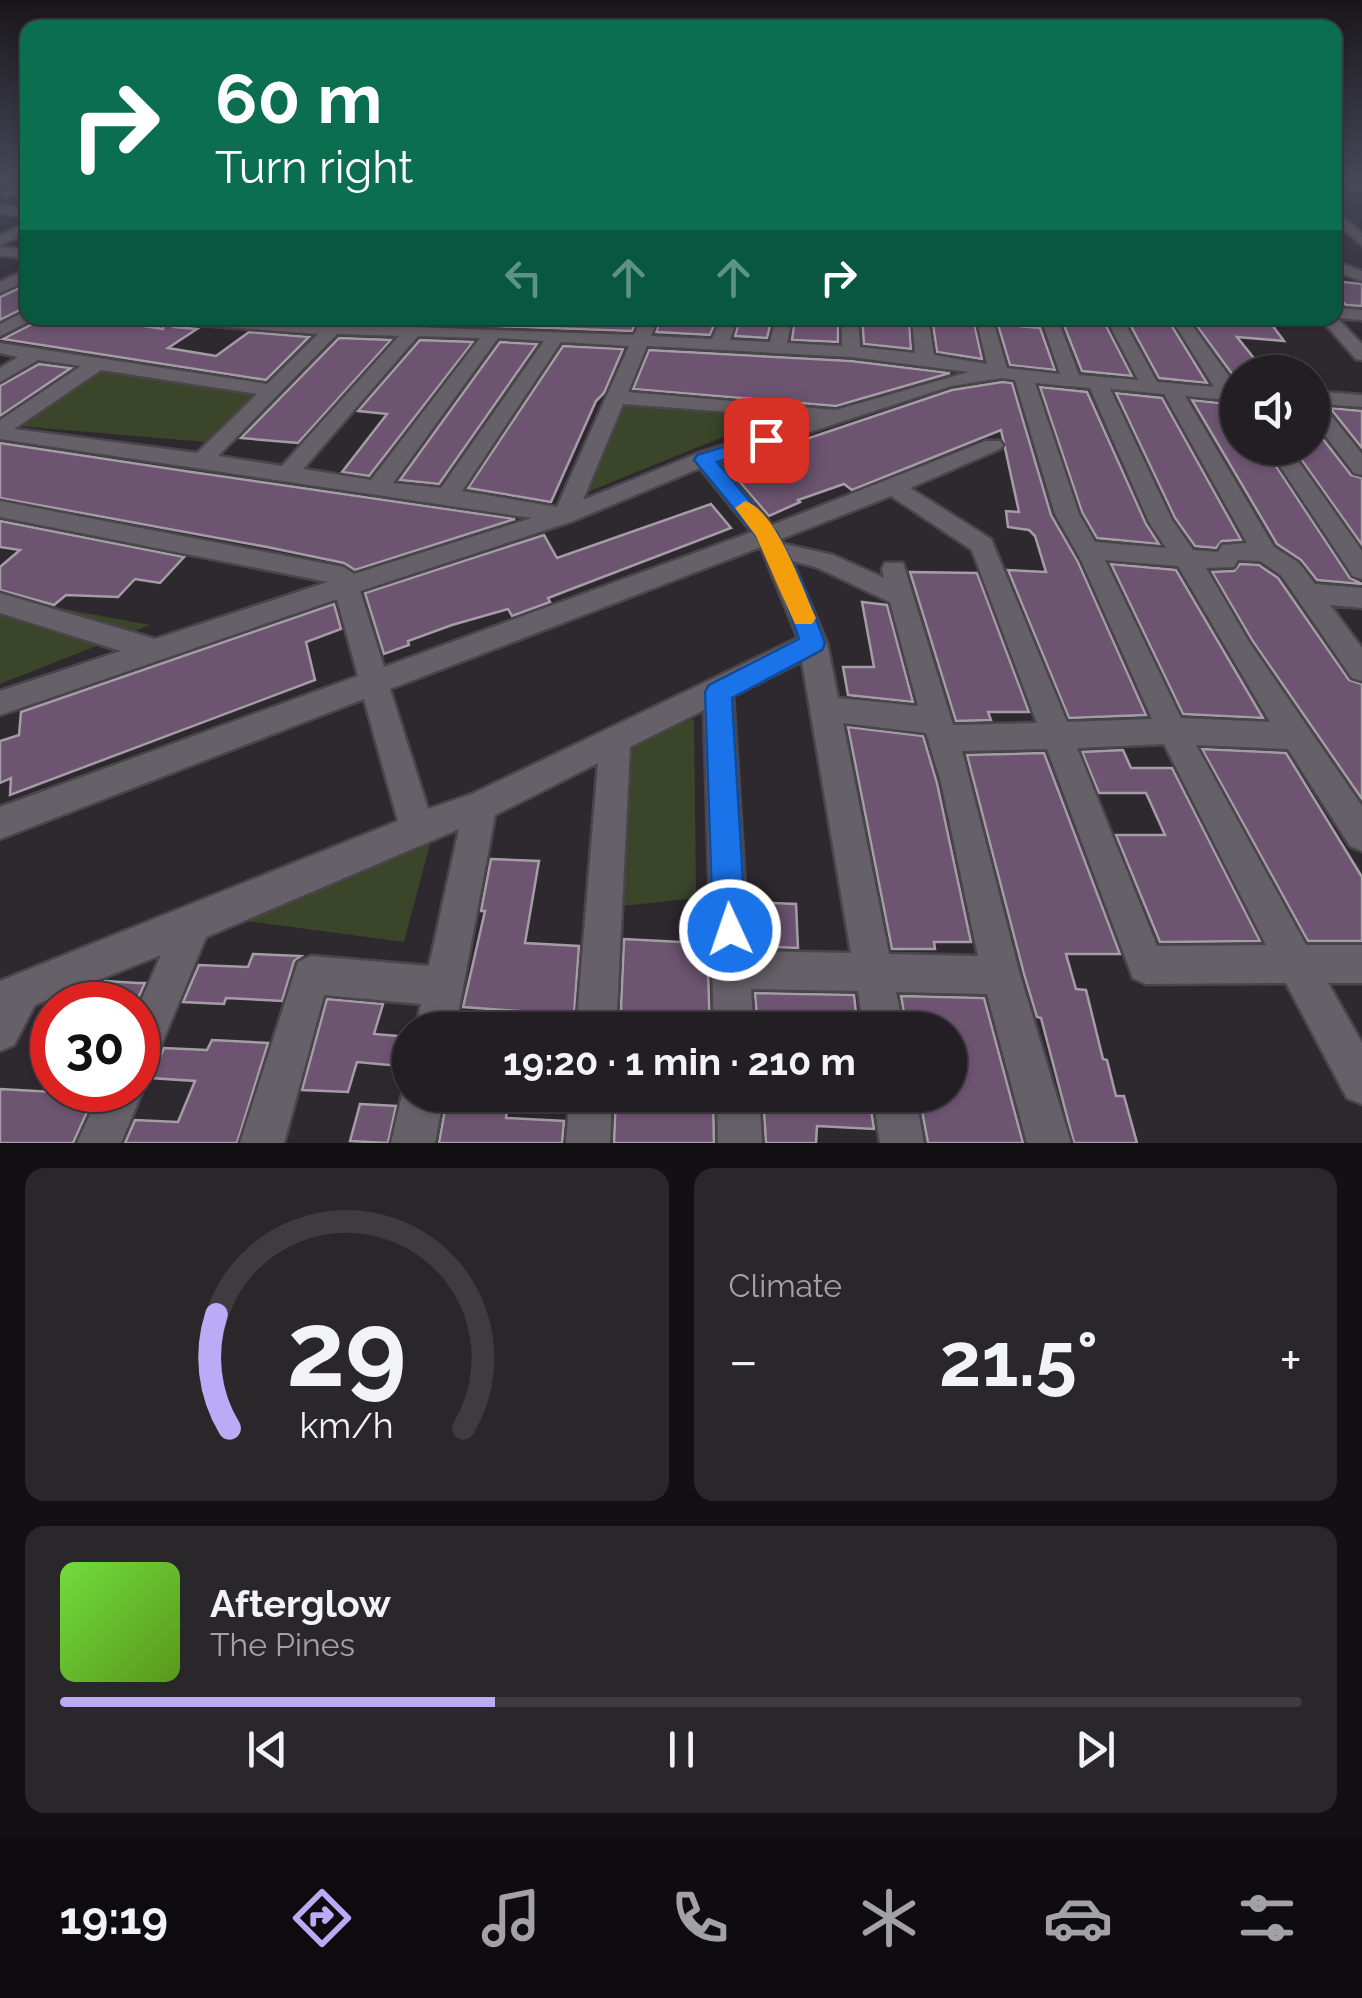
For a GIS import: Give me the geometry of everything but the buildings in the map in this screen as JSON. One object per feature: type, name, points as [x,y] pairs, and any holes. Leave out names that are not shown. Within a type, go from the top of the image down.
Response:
[{"type":"street","points":[[266,325],[852,352],[926,359],[1011,375],[1220,394]]},
{"type":"street","points":[[565,516],[646,325]]},
{"type":"street","points":[[719,345],[726,325]]},
{"type":"street","points":[[777,348],[782,325]]},
{"type":"street","points":[[850,325],[852,352]]},
{"type":"street","points":[[921,325],[926,359]]},
{"type":"street","points":[[987,325],[1067,514],[1172,731],[1362,1083]]},
{"type":"street","points":[[1053,325],[1184,560],[1362,835]]},
{"type":"street","points":[[1119,325],[1265,553],[1290,569],[1362,670]]},
{"type":"street","points":[[1183,325],[1220,377]]},
{"type":"street","points":[[1334,325],[1362,355]]},
{"type":"street","points":[[202,460],[332,330]]},
{"type":"street","points":[[287,474],[412,332]]},
{"type":"street","points":[[377,488],[493,333]]},
{"type":"street","points":[[448,496],[555,337]]},
{"type":"street","points":[[0,348],[270,390]]},
{"type":"street","points":[[0,376],[35,354]]},
{"type":"street","points":[[0,431],[96,364]]},
{"type":"street","points":[[0,703],[565,516],[704,460],[842,415],[948,381],[1011,375]]},
{"type":"street","points":[[614,398],[842,415]]},
{"type":"street","points":[[1330,401],[1362,401]]},
{"type":"street","points":[[1330,425],[1362,468]]},
{"type":"street","points":[[0,431],[565,516]]},
{"type":"street","points":[[0,823],[771,543],[993,445]]},
{"type":"street","points":[[704,460],[771,543],[813,643],[881,1012]]},
{"type":"street","points":[[1291,465],[1362,570]]},
{"type":"street","points":[[894,487],[982,545],[1146,965],[1362,964]]},
{"type":"street","points":[[0,509],[343,576],[417,829]]},
{"type":"street","points":[[771,543],[815,556],[873,586],[898,582],[956,782],[1000,975],[1049,1143]]},
{"type":"street","points":[[1087,550],[1225,561],[1231,551],[1265,553]]},
{"type":"street","points":[[1306,593],[1362,598]]},
{"type":"street","points":[[0,603],[158,651]]},
{"type":"street","points":[[0,1031],[11,996],[480,806],[813,643]]},
{"type":"street","points":[[718,692],[733,1012]]},
{"type":"street","points":[[825,709],[940,729],[1057,736],[1172,731],[1298,736]]},
{"type":"street","points":[[597,1012],[615,739]]},
{"type":"street","points":[[439,1012],[480,806]]},
{"type":"street","points":[[160,1002],[193,924]]},
{"type":"street","points":[[732,970],[1000,975]]},
{"type":"street","points":[[262,1143],[312,975],[444,986]]},
{"type":"street","points":[[99,1143],[112,1112]]},
{"type":"street","points":[[413,1143],[419,1112]]},
{"type":"street","points":[[588,1143],[590,1112]]},
{"type":"street","points":[[739,1112],[740,1143]]},
{"type":"street","points":[[897,1112],[902,1143]]},
{"type":"green space","points":[[96,364],[278,382],[217,443],[6,425]]},
{"type":"green space","points":[[625,399],[787,411],[585,493]]},
{"type":"green space","points":[[5,598],[150,625],[0,684],[0,603]]},
{"type":"green space","points":[[694,719],[696,898],[614,907],[625,744]]},
{"type":"green space","points":[[430,844],[404,942],[231,919]]},
{"type":"slow traffic","points":[[745,508],[766,533],[804,618]]},
{"type":"route","points":[[730,930],[718,692],[813,643],[792,584],[766,533],[704,460],[766,440]]}]
